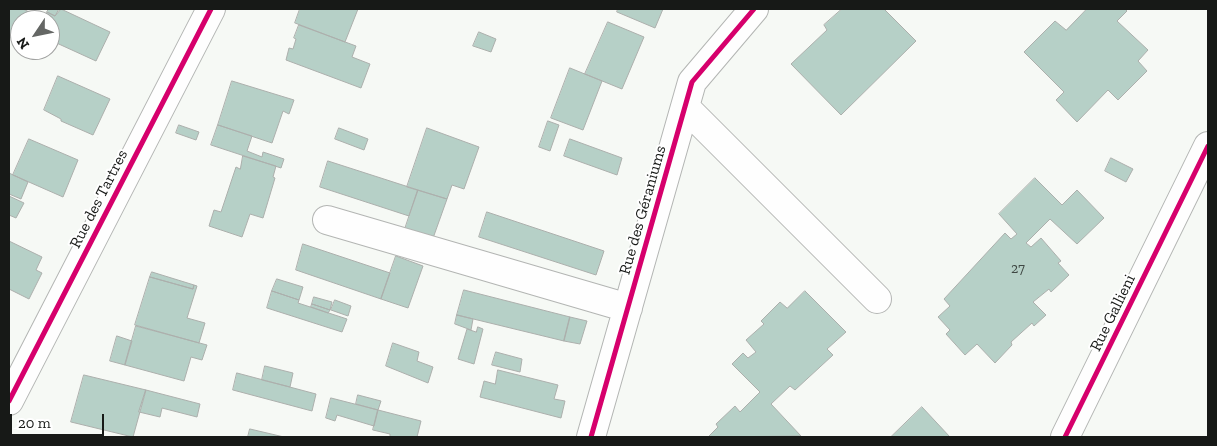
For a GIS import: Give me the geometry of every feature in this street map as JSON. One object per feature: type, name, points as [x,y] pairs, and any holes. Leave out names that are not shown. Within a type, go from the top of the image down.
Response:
[{"type":"street","name":"Rue des Tartres","points":[[9,402],[211,9]]},
{"type":"street","name":"Rue des Géraniums","points":[[591,437],[692,82],[754,9]]},
{"type":"street","points":[[685,107],[876,298]]},
{"type":"street","name":"Rue Gallieni","points":[[1065,437],[1208,146]]},
{"type":"street","points":[[327,220],[628,308]]},
{"type":"building","points":[[9,9],[25,10],[10,10],[9,37]]},
{"type":"building","points":[[61,9],[110,32],[96,61],[60,45]]},
{"type":"building","points":[[300,9],[358,9],[345,42],[295,23]]},
{"type":"building","points":[[618,9],[663,9],[655,28],[617,12]]},
{"type":"building","points":[[842,9],[884,9],[916,41],[841,115],[791,64],[827,30],[824,25]]},
{"type":"building","points":[[1087,9],[1125,9],[1127,11],[1117,21],[1148,50],[1138,61],[1147,71],[1118,100],[1108,90],[1077,122],[1056,100],[1064,92],[1024,52],[1055,21],[1066,30]]},
{"type":"building","points":[[608,22],[644,37],[622,89],[585,74]]},
{"type":"building","points":[[299,25],[356,46],[352,57],[370,64],[361,88],[286,60],[289,48],[293,49],[296,39],[294,38]]},
{"type":"building","points":[[479,32],[496,39],[491,52],[473,46]]},
{"type":"building","points":[[570,68],[602,81],[583,130],[551,118]]},
{"type":"building","points":[[58,76],[110,99],[93,135],[61,121],[61,119],[44,110]]},
{"type":"building","points":[[232,81],[294,100],[289,114],[283,111],[272,143],[218,125]]},
{"type":"building","points":[[548,121],[559,125],[550,151],[539,147]]},
{"type":"building","points":[[179,125],[199,132],[196,140],[176,133]]},
{"type":"building","points":[[218,125],[252,136],[247,151],[262,157],[263,152],[284,159],[281,168],[211,145]]},
{"type":"building","points":[[339,128],[368,139],[364,150],[335,139]]},
{"type":"building","points":[[427,128],[479,147],[464,189],[452,185],[447,199],[407,187]]},
{"type":"building","points":[[29,139],[78,160],[63,197],[13,175]]},
{"type":"building","points":[[570,139],[622,158],[617,175],[564,156]]},
{"type":"building","points":[[243,156],[276,166],[273,177],[275,178],[263,218],[250,214],[242,237],[209,226],[214,210],[221,212],[236,167],[240,169]]},
{"type":"building","points":[[1111,158],[1133,169],[1126,182],[1105,171]]},
{"type":"building","points":[[328,161],[418,190],[409,216],[320,187]]},
{"type":"building","points":[[9,173],[28,182],[21,199],[9,194]]},
{"type":"building","points":[[1035,178],[1062,205],[1077,190],[1104,218],[1077,244],[1050,219],[1026,243],[1031,247],[1041,238],[1061,261],[1058,263],[1069,275],[1051,292],[1049,289],[1033,302],[1046,315],[1034,326],[1032,323],[1011,342],[1012,345],[995,363],[977,344],[965,355],[946,334],[950,330],[938,317],[950,306],[944,299],[1005,233],[1011,239],[1017,234],[999,214]]},
{"type":"building","points":[[418,190],[447,199],[432,241],[404,232]]},
{"type":"building","points":[[9,196],[24,203],[16,218],[9,215]]},
{"type":"building","points":[[487,212],[604,251],[596,275],[479,237]]},
{"type":"building","points":[[9,241],[42,257],[36,270],[42,273],[29,299],[9,289]]},
{"type":"building","points":[[303,244],[390,273],[381,299],[296,270]]},
{"type":"building","points":[[396,256],[423,266],[408,308],[381,299]]},
{"type":"building","points":[[152,272],[194,285],[193,289],[150,277]]},
{"type":"building","points":[[150,277],[193,289],[194,285],[197,286],[187,318],[205,323],[199,343],[135,325]]},
{"type":"building","points":[[277,279],[303,287],[299,300],[272,291]]},
{"type":"building","points":[[464,290],[570,317],[564,341],[457,315]]},
{"type":"building","points":[[272,291],[299,300],[298,303],[347,319],[342,332],[267,308]]},
{"type":"building","points":[[805,291],[846,332],[827,349],[833,355],[795,390],[790,386],[771,404],[801,436],[708,437],[718,427],[716,424],[735,406],[740,412],[760,392],[732,364],[743,353],[748,358],[756,352],[746,340],[764,324],[761,321],[780,302],[787,308]]},
{"type":"building","points":[[314,297],[332,302],[330,310],[312,304]]},
{"type":"building","points":[[335,300],[351,306],[348,316],[331,310]]},
{"type":"building","points":[[312,304],[330,310],[328,313],[311,307]]},
{"type":"building","points":[[457,315],[473,319],[471,330],[455,324]]},
{"type":"building","points":[[570,317],[587,321],[580,344],[564,341]]},
{"type":"building","points":[[136,326],[207,345],[202,360],[191,357],[184,381],[125,365]]},
{"type":"building","points":[[478,327],[483,329],[474,364],[458,359],[467,329],[476,332]]},
{"type":"building","points":[[117,336],[132,341],[125,365],[110,361]]},
{"type":"building","points":[[393,343],[419,352],[417,361],[433,367],[428,383],[386,366]]},
{"type":"building","points":[[496,352],[522,359],[520,372],[492,365]]},
{"type":"building","points":[[265,366],[293,373],[290,387],[262,380]]},
{"type":"building","points":[[498,370],[558,385],[554,399],[565,401],[561,418],[480,397],[484,381],[495,384]]},
{"type":"building","points":[[237,373],[316,394],[312,411],[233,390]]},
{"type":"building","points":[[84,375],[146,390],[133,437],[71,422]]},
{"type":"building","points":[[146,390],[200,404],[197,417],[162,408],[160,417],[139,412]]},
{"type":"building","points":[[358,395],[381,401],[378,410],[356,404]]},
{"type":"building","points":[[331,398],[378,410],[374,426],[337,415],[335,421],[326,418]]},
{"type":"building","points":[[922,407],[950,437],[891,437]]},
{"type":"building","points":[[378,410],[421,421],[417,437],[390,437],[390,434],[373,430]]},
{"type":"building","points":[[250,429],[284,437],[248,437]]},
{"type":"cycle path","points":[[9,401],[211,9]]},
{"type":"cycle path","points":[[591,437],[692,82],[754,9]]},
{"type":"cycle path","points":[[1065,437],[1208,146]]}]
